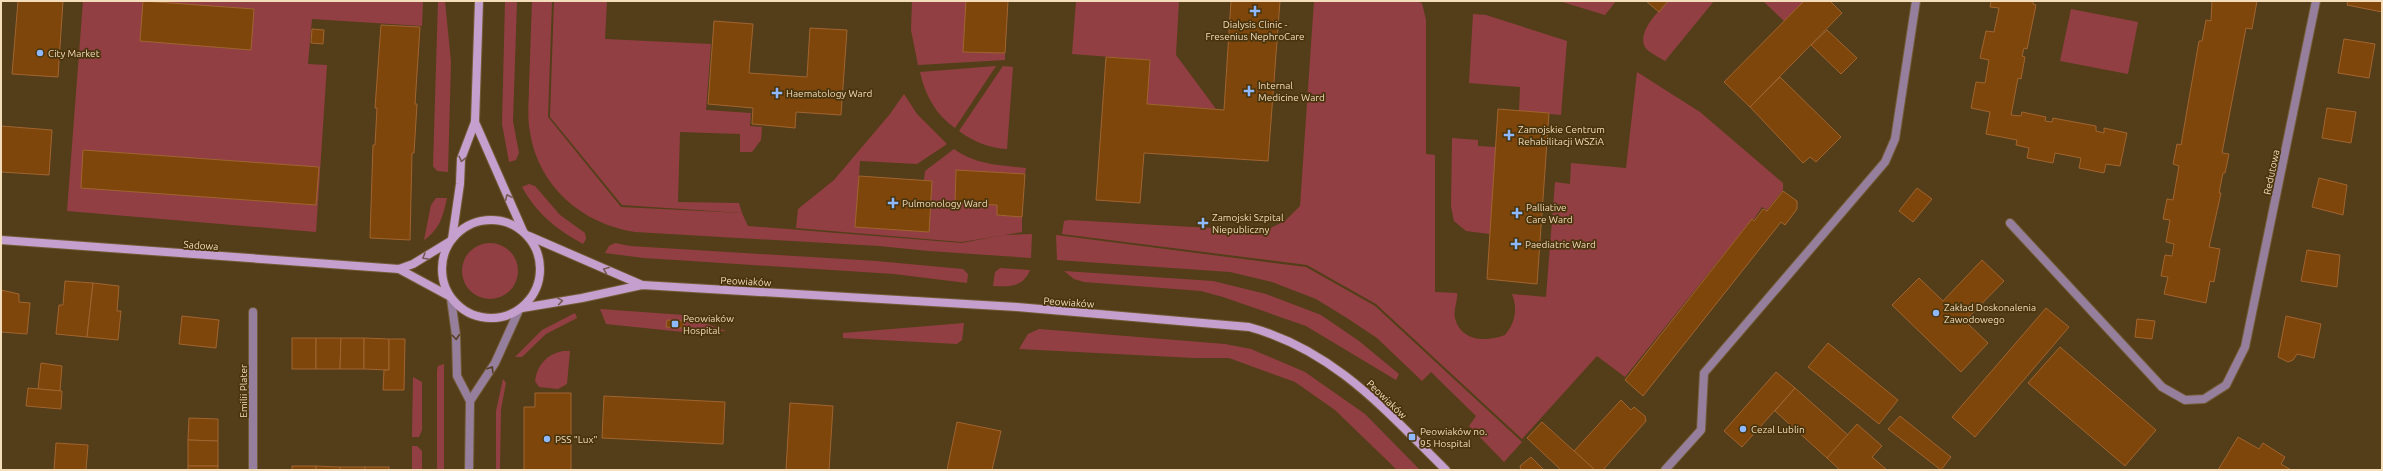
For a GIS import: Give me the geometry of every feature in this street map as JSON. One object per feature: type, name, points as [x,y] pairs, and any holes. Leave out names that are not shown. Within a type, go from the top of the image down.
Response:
[{"type":"main road","points":[[475,122],[525,234],[538,255],[540,278],[530,299],[520,309],[509,315],[488,319],[467,313],[450,297],[444,286],[441,264],[450,241],[460,184],[461,159],[475,122],[479,1]]},
{"type":"main road","points":[[450,241],[460,230],[481,220],[504,221],[525,234]]},
{"type":"main road","name":"Peowiaków","points":[[525,234],[642,285]]},
{"type":"main road","name":"Sadowa","points":[[1,240],[399,269],[413,264],[450,241]]},
{"type":"main road","name":"Sadowa","points":[[399,269],[450,297]]},
{"type":"main road","name":"Peowiaków","points":[[520,309],[642,285],[1016,307],[1249,327],[1285,339],[1338,369],[1366,391],[1446,470]]},
{"type":"street","points":[[1664,470],[1701,430],[1704,373],[1885,162],[1895,139],[1916,1]]},
{"type":"street","name":"Redutowa","points":[[2010,223],[2162,387],[2185,400],[2204,399],[2226,385],[2245,348],[2316,1]]},
{"type":"street","points":[[450,297],[456,335],[457,376],[470,401],[469,470]]},
{"type":"street","points":[[470,401],[495,363],[520,309]]},
{"type":"street","name":"Emilii Plater","points":[[253,312],[253,470]]},
{"type":"shaded area","points":[[83,1],[423,1],[422,26],[312,19],[308,64],[327,65],[316,232],[67,211]]},
{"type":"shaded area","points":[[438,1],[445,1],[451,62],[448,172],[437,171],[433,166]]},
{"type":"shaded area","points":[[505,1],[517,1],[513,121],[519,153],[516,160],[509,162],[502,124]]},
{"type":"shaded area","points":[[532,1],[552,1],[548,117],[621,207],[742,213],[748,226],[962,243],[1003,235],[1032,234],[1031,258],[879,246],[635,232],[616,228],[597,221],[566,199],[553,185],[542,169],[535,151],[530,132],[528,115]]},
{"type":"shaded area","points":[[554,1],[607,1],[605,39],[711,44],[706,110],[751,113],[750,126],[762,127],[761,140],[752,152],[740,152],[740,134],[680,132],[678,202],[739,203],[742,213],[622,205],[550,117]]},
{"type":"shaded area","points":[[912,1],[966,1],[964,52],[1005,53],[1005,60],[918,65],[911,30]]},
{"type":"shaded area","points":[[1076,1],[1179,1],[1176,55],[1216,109],[1147,104],[1150,60],[1072,54]]},
{"type":"shaded area","points":[[1314,1],[1414,1],[1422,3],[1426,20],[1426,154],[1435,155],[1435,292],[1457,293],[1455,318],[1458,326],[1468,336],[1490,339],[1505,335],[1511,326],[1514,316],[1515,305],[1512,294],[1546,297],[1555,182],[1570,184],[1571,163],[1626,168],[1637,72],[1700,112],[1783,183],[1783,190],[1767,210],[1762,207],[1754,219],[1752,219],[1625,377],[1597,356],[1522,439],[1376,304],[1307,265],[1062,234],[1064,221],[1069,220],[1264,231],[1285,221],[1300,206]]},
{"type":"shaded area","points":[[1559,1],[1616,1],[1605,15]]},
{"type":"shaded area","points":[[1668,1],[1714,1],[1665,61],[1647,49],[1643,41],[1646,28]]},
{"type":"shaded area","points":[[1763,1],[1804,1],[1784,21]]},
{"type":"shaded area","points":[[2071,9],[2138,22],[2128,74],[2060,61]]},
{"type":"shaded area","points":[[1473,14],[1486,15],[1567,41],[1561,115],[1519,111],[1520,87],[1469,83]]},
{"type":"shaded area","points":[[996,66],[955,128],[942,117],[932,104],[925,89],[920,72]]},
{"type":"shaded area","points":[[1003,66],[1013,67],[1007,149],[982,144],[959,131]]},
{"type":"shaded area","points":[[904,94],[917,114],[947,144],[917,164],[860,161],[856,226],[929,232],[932,181],[924,180],[925,171],[954,149],[979,161],[997,165],[1026,168],[1025,174],[956,171],[955,203],[997,205],[997,215],[1022,217],[1022,232],[962,242],[796,228],[798,209],[834,180],[890,114]]},
{"type":"shaded area","points":[[1452,138],[1478,140],[1478,146],[1496,147],[1490,234],[1466,231],[1454,221],[1451,206]]},
{"type":"shaded area","points":[[529,184],[535,186],[560,215],[585,233],[586,239],[583,244],[564,233],[541,213],[522,187]]},
{"type":"shaded area","points":[[436,198],[447,198],[444,211],[437,227],[424,240],[431,205]]},
{"type":"shaded area","points":[[1056,235],[1306,267],[1375,306],[1522,442],[1504,462],[1469,426],[1476,416],[1431,372],[1422,381],[1377,338],[1316,299],[1272,282],[1230,272],[1057,260]]},
{"type":"shaded area","points":[[490,243],[501,245],[510,251],[516,260],[518,271],[516,282],[510,291],[501,297],[490,299],[479,297],[470,291],[464,282],[462,271],[464,260],[470,251],[479,245]]},
{"type":"shaded area","points":[[615,243],[630,246],[876,261],[963,269],[968,274],[967,283],[894,274],[644,258],[605,253],[609,246]]},
{"type":"shaded area","points":[[1000,268],[1030,270],[1024,280],[1020,283],[1010,286],[993,286],[995,272]]},
{"type":"shaded area","points":[[1064,271],[1213,281],[1266,294],[1321,315],[1359,341],[1399,374],[1396,380],[1306,326],[1223,297],[1201,291],[1084,282],[1074,279]]},
{"type":"shaded area","points":[[600,309],[684,315],[726,331],[683,332],[606,324]]},
{"type":"shaded area","points":[[575,313],[577,318],[546,334],[522,357],[515,357],[542,330]]},
{"type":"shaded area","points":[[964,323],[962,340],[957,344],[843,338],[843,333]]},
{"type":"shaded area","points":[[1039,329],[1225,344],[1251,349],[1305,372],[1365,414],[1420,470],[1397,470],[1335,410],[1295,382],[1229,358],[1194,358],[1019,349],[1028,334]]},
{"type":"shaded area","points":[[563,351],[570,351],[567,384],[558,389],[539,387],[535,381],[541,365],[552,355]]},
{"type":"shaded area","points":[[444,364],[444,470],[437,470],[437,371],[438,366]]},
{"type":"shaded area","points":[[413,377],[422,382],[422,430],[419,437],[412,437]]},
{"type":"shaded area","points":[[503,379],[506,383],[501,409],[500,470],[496,470],[496,411]]},
{"type":"shaded area","points":[[412,446],[417,446],[422,451],[422,470],[412,470]]},
{"type":"building","points":[[18,1],[63,1],[58,77],[12,74]]},
{"type":"building","points":[[143,1],[254,9],[251,50],[140,41]]},
{"type":"building","points":[[966,1],[1008,1],[1005,53],[963,52]]},
{"type":"building","points":[[1231,1],[1280,1],[1268,161],[1144,153],[1140,203],[1096,200],[1106,57],[1150,60],[1147,104],[1224,110]]},
{"type":"building","points":[[1646,1],[1668,1],[1659,12]]},
{"type":"building","points":[[1804,1],[1830,1],[1842,13],[1750,107],[1724,82]]},
{"type":"building","points":[[1991,1],[2033,1],[2033,4],[2036,5],[2027,49],[2024,48],[2022,56],[2025,57],[2021,79],[2018,78],[2011,115],[2021,116],[2022,112],[2046,117],[2045,121],[2052,122],[2053,118],[2096,126],[2096,131],[2104,133],[2104,128],[2127,133],[2120,166],[2106,164],[2104,173],[2079,168],[2081,158],[2055,153],[2053,163],[2027,158],[2029,148],[2016,145],[2017,140],[1986,134],[1990,112],[1971,108],[1976,82],[1985,83],[1989,60],[1980,58],[1986,31],[1994,32],[1999,8],[1990,7]]},
{"type":"building","points":[[2212,1],[2257,1],[2252,29],[2246,28],[2222,153],[2229,154],[2225,173],[2223,173],[2219,193],[2221,193],[2209,247],[2220,249],[2214,282],[2210,281],[2206,303],[2164,294],[2168,277],[2161,276],[2165,255],[2172,256],[2174,244],[2166,242],[2170,220],[2163,219],[2167,199],[2173,200],[2179,166],[2173,164],[2177,144],[2181,145],[2199,41],[2202,41],[2206,20],[2211,21]]},
{"type":"building","points":[[2348,1],[2382,1],[2382,12],[2347,5]]},
{"type":"building","points":[[714,21],[753,24],[749,73],[807,77],[810,28],[847,30],[841,115],[796,112],[795,128],[752,124],[753,108],[708,104]]},
{"type":"building","points":[[381,25],[420,27],[415,104],[417,104],[414,153],[412,153],[410,240],[370,238],[373,145],[375,145],[377,108],[375,108]]},
{"type":"building","points":[[312,29],[324,30],[323,44],[311,43]]},
{"type":"building","points":[[1827,30],[1857,58],[1841,74],[1811,45]]},
{"type":"building","points":[[2344,39],[2375,44],[2369,78],[2338,73]]},
{"type":"building","points":[[1780,77],[1841,137],[1816,162],[1810,157],[1803,163],[1750,107]]},
{"type":"building","points":[[2327,108],[2356,112],[2351,143],[2322,138]]},
{"type":"building","points":[[1498,109],[1549,113],[1537,284],[1487,279]]},
{"type":"building","points":[[1,126],[52,130],[49,175],[1,172]]},
{"type":"building","points":[[83,150],[319,167],[316,205],[81,188]]},
{"type":"building","points":[[956,170],[1025,174],[1022,217],[997,215],[997,205],[955,203]]},
{"type":"building","points":[[859,176],[932,181],[929,232],[855,227]]},
{"type":"building","points":[[2319,178],[2347,185],[2343,215],[2312,207]]},
{"type":"building","points":[[1917,188],[1932,199],[1913,222],[1899,211]]},
{"type":"building","points":[[1783,191],[1797,201],[1797,209],[1785,225],[1781,222],[1643,396],[1625,380],[1752,219],[1754,221],[1763,209],[1767,211]]},
{"type":"building","points":[[2307,250],[2340,255],[2337,287],[2301,281]]},
{"type":"building","name":"Zakład Doskonalenia Zawodowego","points":[[1982,260],[2004,281],[1965,321],[1988,343],[1961,372],[1892,305],[1919,278],[1943,301]]},
{"type":"building","points":[[65,281],[93,283],[87,337],[56,334],[59,305],[63,305]]},
{"type":"building","points":[[93,283],[119,286],[117,311],[121,311],[118,340],[87,337]]},
{"type":"building","points":[[1,290],[19,294],[19,302],[30,303],[27,334],[1,332]]},
{"type":"building","points":[[2046,308],[2069,327],[1975,437],[1952,417]]},
{"type":"building","points":[[182,316],[219,320],[216,348],[179,344]]},
{"type":"building","points":[[2286,316],[2321,324],[2314,358],[2297,354],[2293,360],[2288,362],[2278,357]]},
{"type":"building","points":[[2137,319],[2155,321],[2152,339],[2135,337]]},
{"type":"building","points":[[667,320],[684,321],[683,328],[666,327]]},
{"type":"building","points":[[292,338],[316,338],[316,369],[292,369]]},
{"type":"building","points":[[316,338],[341,338],[340,369],[316,369]]},
{"type":"building","points":[[341,338],[364,338],[364,369],[340,369]]},
{"type":"building","points":[[364,338],[389,339],[389,370],[364,369]]},
{"type":"building","points":[[389,339],[405,339],[404,390],[383,390],[384,370],[389,370]]},
{"type":"building","points":[[1828,343],[1898,400],[1879,424],[1808,367]]},
{"type":"building","points":[[2060,347],[2156,430],[2125,466],[2028,383]]},
{"type":"building","points":[[41,363],[62,366],[60,391],[38,389]]},
{"type":"building","points":[[1776,372],[1795,388],[1742,447],[1724,431]]},
{"type":"building","points":[[28,388],[62,391],[61,409],[26,406]]},
{"type":"building","points":[[1795,388],[1848,435],[1827,458],[1775,411]]},
{"type":"building","name":"PSS \"Lux\"","points":[[535,393],[571,393],[571,470],[524,470],[524,407],[535,407]]},
{"type":"building","points":[[604,396],[725,402],[723,444],[602,438]]},
{"type":"building","points":[[1621,400],[1631,410],[1634,407],[1645,416],[1646,421],[1603,470],[1595,470],[1574,451]]},
{"type":"building","points":[[790,403],[833,406],[829,470],[786,470]]},
{"type":"building","points":[[1900,416],[1951,457],[1941,470],[1888,429]]},
{"type":"building","points":[[189,418],[218,419],[218,441],[188,440]]},
{"type":"building","points":[[957,422],[1001,431],[992,470],[947,470]]},
{"type":"building","points":[[1542,422],[1595,470],[1561,470],[1527,438]]},
{"type":"building","points":[[1857,424],[1882,446],[1872,457],[1887,470],[1840,470],[1827,458]]},
{"type":"building","points":[[2238,437],[2259,449],[2263,443],[2285,457],[2281,464],[2291,470],[2218,470]]},
{"type":"building","points":[[188,440],[218,441],[218,466],[188,466]]},
{"type":"building","points":[[56,443],[88,445],[86,470],[54,470]]},
{"type":"building","points":[[1531,457],[1544,470],[1521,470],[1520,466]]},
{"type":"building","points":[[188,466],[218,466],[218,470],[188,470]]},
{"type":"building","points":[[292,466],[316,466],[316,470],[292,470]]},
{"type":"building","points":[[316,466],[340,467],[340,470],[316,470]]},
{"type":"building","points":[[340,467],[365,467],[365,470],[340,470]]},
{"type":"building","points":[[365,467],[389,467],[389,470],[365,470]]},
{"type":"place","name":"Dialysis Clinic - Fresenius NephroCare","points":[[1255,11]]},
{"type":"place","name":"City Market","points":[[40,53]]},
{"type":"place","name":"Internal Medicine Ward","points":[[1249,91]]},
{"type":"place","name":"Haematology Ward","points":[[777,93]]},
{"type":"place","name":"Zamojskie Centrum Rehabilitacji WSZiA","points":[[1509,135]]},
{"type":"place","name":"Pulmonology Ward","points":[[893,203]]},
{"type":"place","name":"Palliative Care Ward","points":[[1517,213]]},
{"type":"place","name":"Zamojski Szpital Niepubliczny","points":[[1203,223]]},
{"type":"place","name":"Paediatric Ward","points":[[1516,244]]},
{"type":"place","name":"Zakład Doskonalenia Zawodowego","points":[[1936,313]]},
{"type":"place","name":"Peowiaków Hospital","points":[[675,324]]},
{"type":"place","name":"Cezal Lublin","points":[[1743,429]]},
{"type":"place","name":"Peowiaków no. 95 Hospital","points":[[1412,437]]},
{"type":"place","name":"PSS \"Lux\"","points":[[547,439]]}]
